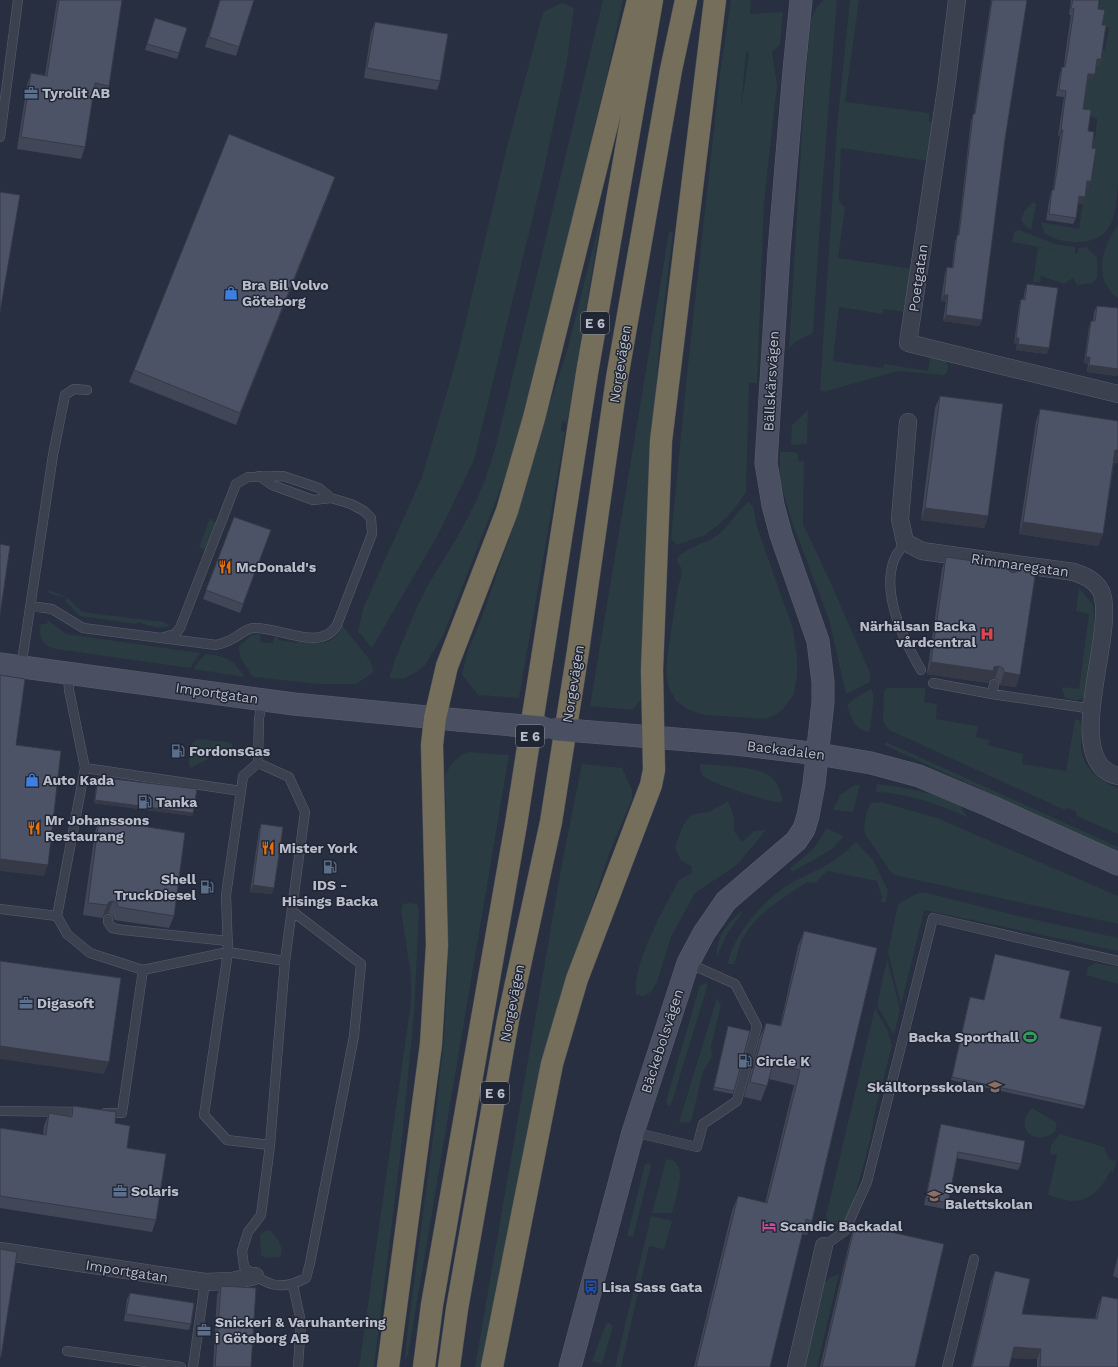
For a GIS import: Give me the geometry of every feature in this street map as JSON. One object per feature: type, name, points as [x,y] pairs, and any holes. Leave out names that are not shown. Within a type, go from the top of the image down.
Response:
[{"type":"highway","points":[[388,1367],[431,1044],[437,945],[432,745],[435,718],[447,666],[507,511],[534,418],[638,0]]},
{"type":"highway","name":"Norgevägen","points":[[424,1367],[432,1305],[522,785],[587,373],[652,0]]},
{"type":"highway","name":"Norgevägen","points":[[449,1367],[457,1309],[508,1020],[551,822],[578,651],[617,378],[672,70],[686,0]]},
{"type":"highway","points":[[492,1367],[552,1064],[576,979],[651,785],[654,770],[652,670],[661,441],[715,0]]},
{"type":"street","name":"Bällskärsvägen","points":[[801,0],[793,79],[779,259],[766,463],[773,505],[779,528],[818,641],[823,676],[823,702],[818,754]]},
{"type":"street","name":"Poetgatan","points":[[957,0],[946,89],[908,343],[1118,394]]},
{"type":"street","points":[[905,542],[900,519],[908,422]]},
{"type":"street","name":"Rimmaregatan","points":[[905,542],[922,550],[1011,569],[1074,572],[1093,582],[1102,592],[1105,615],[1091,724],[1095,758],[1105,771],[1118,776]]},
{"type":"street","name":"Importgatan","points":[[10,666],[263,700],[435,718]]},
{"type":"street","name":"Backadalen","points":[[435,718],[736,744],[818,754],[871,763],[919,776],[990,806],[1118,864]]},
{"type":"street","name":"Bäckebolsvägen","points":[[570,1367],[633,1132],[688,963],[704,933],[726,901],[796,841],[804,829],[812,797],[818,754]]},
{"type":"street","points":[[796,1367],[824,1246]]},
{"type":"street","name":"Importgatan","points":[[0,1251],[205,1282],[232,1281],[255,1276]]},
{"type":"lane","points":[[0,137],[18,0]]},
{"type":"lane","points":[[10,666],[30,606],[53,455],[65,395],[74,389],[87,390]]},
{"type":"lane","points":[[30,606],[52,609],[84,628],[216,645],[229,641],[252,628],[311,637],[324,637],[333,632],[372,534],[373,527],[371,518],[364,511],[351,504],[331,498],[313,500],[272,485],[259,476]]},
{"type":"lane","points":[[161,638],[175,634],[180,628],[236,484],[248,477],[283,476],[319,488],[331,498]]},
{"type":"lane","points":[[905,542],[894,560],[891,581],[892,602],[901,629],[922,670]]},
{"type":"lane","points":[[68,674],[70,697],[85,768],[57,916],[66,934],[90,953],[143,970],[228,952],[285,961]]},
{"type":"lane","points":[[933,683],[992,694],[1093,709]]},
{"type":"lane","points":[[992,694],[994,684]]},
{"type":"lane","points":[[263,700],[258,718],[258,763],[243,776],[226,895],[228,952],[204,1115],[227,1140],[270,1145]]},
{"type":"lane","points":[[258,763],[289,777],[305,812],[285,961],[270,1145],[261,1215],[248,1232],[242,1251],[244,1267],[263,1281],[275,1285],[293,1284],[306,1278],[354,1036],[361,964],[292,911]]},
{"type":"lane","points":[[85,768],[241,791]]},
{"type":"lane","points":[[0,909],[57,916]]},
{"type":"lane","points":[[824,1246],[845,1230],[867,1182],[932,918],[1118,961]]},
{"type":"lane","points":[[108,919],[108,922],[112,928],[228,941]]},
{"type":"lane","points":[[633,1132],[697,1147],[703,1124],[737,1101],[757,1026],[735,984],[688,963]]},
{"type":"lane","points":[[0,1111],[122,1113],[143,970]]},
{"type":"lane","points":[[947,1367],[974,1259]]},
{"type":"lane","points":[[193,1367],[205,1282]]},
{"type":"lane","points":[[293,1284],[302,1322],[298,1367]]},
{"type":"lane","points":[[67,1351],[181,1367]]},
{"type":"shaded area","points":[[603,0],[623,0],[593,132],[581,194],[526,411],[504,480],[443,636],[425,665],[418,671],[403,679],[389,678],[417,607],[429,583],[458,536],[475,503],[485,480],[495,449]]},
{"type":"shaded area","points":[[731,0],[751,0],[750,14],[783,12],[780,44],[772,52],[777,85],[764,203],[757,383],[749,383],[746,492],[736,507],[721,523],[705,535],[677,545],[671,539],[687,374],[720,74]],"holes":[[[746,51],[749,54],[741,108]]]},
{"type":"shaded area","points":[[824,0],[837,0],[822,191],[813,333],[795,342],[789,348],[804,98],[811,19],[817,7]]},
{"type":"shaded area","points":[[850,0],[859,0],[845,102],[929,113],[929,121],[935,122],[929,161],[841,148],[839,201],[845,208],[838,258],[913,269],[907,312],[883,309],[883,314],[839,307],[833,361],[883,368],[884,364],[928,371],[930,358],[944,359],[948,365],[947,372],[944,375],[898,371],[824,392],[820,390],[837,127]]},
{"type":"shaded area","points":[[1100,0],[1118,0],[1118,182],[1116,205],[1114,216],[1105,232],[1097,238],[1087,241],[1069,242],[1054,238],[1044,233],[1041,222],[1079,229],[1085,188],[1090,188],[1096,155],[1091,154],[1093,139],[1095,139],[1097,119],[1090,115],[1070,112],[1087,80],[1093,81],[1095,66],[1099,66],[1102,50],[1105,50],[1109,28],[1102,27],[1098,14]]},
{"type":"shaded area","points":[[562,3],[574,8],[567,61],[542,179],[474,460],[439,533],[372,648],[358,631],[364,606],[422,477],[458,354],[507,147],[543,12]]},
{"type":"shaded area","points":[[1032,203],[1035,203],[1036,205],[1031,230],[1025,226],[1021,220],[1025,210]]},
{"type":"shaded area","points":[[602,212],[567,423],[562,420],[561,431],[565,432],[519,698],[478,695],[462,675],[468,650],[481,620],[516,518],[542,426],[567,351]]},
{"type":"shaded area","points":[[1118,225],[1118,298],[1110,291],[1105,282],[1102,273],[1102,263],[1104,253],[1112,233]]},
{"type":"shaded area","points":[[1019,230],[1055,244],[1075,247],[1075,253],[1078,253],[1078,248],[1086,247],[1097,257],[1097,278],[1093,283],[1077,285],[1073,278],[1064,284],[1041,276],[1040,282],[1033,282],[1038,247],[1057,250],[1012,242],[1014,232]]},
{"type":"shaded area","points":[[669,232],[673,232],[659,348],[646,530],[641,699],[633,710],[590,706]]},
{"type":"shaded area","points":[[808,410],[807,444],[791,445],[792,425]]},
{"type":"shaded area","points":[[780,452],[794,452],[798,454],[798,461],[804,461],[803,524],[830,581],[870,673],[870,682],[846,694],[829,619],[793,525],[780,480]]},
{"type":"shaded area","points":[[749,502],[753,506],[757,527],[793,629],[797,657],[797,675],[794,694],[783,709],[775,715],[765,719],[704,715],[687,709],[676,701],[669,688],[666,673],[678,586],[682,573],[677,558],[691,548],[716,536]]},
{"type":"shaded area","points":[[210,518],[216,523],[207,551],[199,547]]},
{"type":"shaded area","points":[[1079,588],[1093,605],[1094,630],[1085,696],[1078,700],[1073,700],[1065,697],[1062,689],[1063,687],[1079,689],[1089,614],[1076,611]]},
{"type":"shaded area","points":[[49,590],[68,598],[82,612],[163,622],[170,625],[154,627],[139,622],[136,624],[80,616],[65,601],[67,598],[48,593]]},
{"type":"shaded area","points":[[49,621],[66,634],[200,653],[190,668],[56,649],[44,643],[40,633],[41,624],[46,624]]},
{"type":"shaded area","points":[[342,625],[370,660],[374,672],[356,684],[319,684],[253,677],[240,657],[239,646],[252,635],[260,634],[261,642],[273,643],[274,637],[277,637],[279,640],[296,643],[298,641],[319,643],[330,641],[339,632]]},
{"type":"shaded area","points":[[205,654],[224,657],[233,662],[245,677],[193,669]]},
{"type":"shaded area","points":[[887,688],[926,688],[924,702],[937,704],[936,719],[978,726],[976,737],[989,740],[988,745],[1023,754],[1022,764],[1066,771],[1075,719],[1079,720],[1082,730],[1082,755],[1085,762],[1099,778],[1118,788],[1118,834],[1077,816],[1076,811],[1068,808],[1065,810],[889,730],[883,722],[884,690]]},
{"type":"shaded area","points":[[871,689],[874,696],[870,730],[868,732],[856,725],[847,705],[855,698]]},
{"type":"shaded area","points":[[199,739],[228,742],[232,744],[232,748],[224,751],[222,749],[206,755],[208,759],[191,768],[189,765],[190,749],[193,743]]},
{"type":"shaded area","points":[[886,742],[1118,847],[1118,852],[884,745]]},
{"type":"shaded area","points":[[465,753],[509,755],[408,1355],[405,1360],[444,1037],[448,970],[445,777],[448,769],[454,762]]},
{"type":"shaded area","points":[[582,764],[622,768],[632,790],[632,799],[609,854],[584,930],[481,1367],[475,1367],[561,869]]},
{"type":"shaded area","points":[[700,764],[747,768],[764,773],[776,782],[783,802],[756,797],[708,779],[703,776],[700,770]]},
{"type":"shaded area","points":[[877,784],[920,791],[942,797],[961,805],[963,812],[969,818],[924,800],[876,792]]},
{"type":"shaded area","points":[[855,785],[860,785],[853,812],[833,810],[840,795]]},
{"type":"shaded area","points":[[728,801],[734,817],[734,831],[742,842],[754,831],[766,830],[737,865],[695,893],[671,937],[657,982],[651,992],[643,996],[636,995],[636,982],[639,968],[650,936],[679,880],[692,873],[692,866],[681,861],[675,847],[683,825],[691,815],[711,811]]},
{"type":"shaded area","points":[[881,802],[937,818],[1118,896],[1118,924],[895,875],[890,871],[864,831],[866,814],[869,806],[871,803]]},
{"type":"shaded area","points":[[826,828],[844,836],[831,850],[792,872],[790,868],[815,847]]},
{"type":"shaded area","points":[[856,842],[873,860],[888,891],[886,902],[881,902],[882,897],[877,881],[827,871],[815,883],[808,882],[794,890],[762,914],[743,938],[734,964],[728,964],[731,953],[742,930],[750,919],[769,900],[788,885],[832,862]]},
{"type":"shaded area","points":[[918,893],[927,893],[1014,915],[1118,938],[1118,951],[924,910],[901,1006],[888,952],[898,904]]},
{"type":"shaded area","points":[[403,904],[417,904],[419,912],[414,1015],[400,1158],[374,1367],[359,1367],[411,1002],[411,975],[401,910]]},
{"type":"shaded area","points":[[741,911],[742,913],[727,934],[717,956],[718,942],[723,931]]},
{"type":"shaded area","points":[[887,959],[900,1009],[894,1035],[877,1006]]},
{"type":"shaded area","points":[[1095,963],[1118,967],[1118,984],[1086,975],[1088,967]]},
{"type":"shaded area","points":[[707,983],[671,1105],[668,1106],[666,1101],[700,985]]},
{"type":"shaded area","points":[[717,998],[721,1005],[711,1046],[712,1057],[703,1071],[692,1118],[689,1123],[679,1122]]},
{"type":"shaded area","points":[[875,1008],[888,1031],[892,1046],[876,1107],[870,1140],[849,1218],[843,1226],[828,1221],[826,1216]]},
{"type":"shaded area","points":[[1032,1108],[1057,1123],[1055,1132],[1040,1138],[1028,1133],[1025,1128],[1025,1122],[1027,1115]]},
{"type":"shaded area","points":[[1060,1134],[1104,1147],[1109,1159],[1117,1161],[1113,1172],[1110,1171],[1096,1192],[1086,1198],[1070,1201],[1048,1195],[1057,1155],[1050,1154],[1051,1145]]},
{"type":"shaded area","points":[[669,1159],[675,1162],[679,1167],[680,1174],[680,1182],[672,1213],[652,1213],[666,1160]]},
{"type":"shaded area","points":[[650,1163],[651,1166],[633,1237],[627,1236],[645,1164]]},
{"type":"shaded area","points":[[651,1216],[672,1221],[664,1249],[649,1246],[621,1367],[615,1367]]},
{"type":"shaded area","points":[[266,1230],[271,1231],[280,1243],[282,1249],[280,1257],[265,1258],[261,1255],[260,1235]]},
{"type":"shaded area","points":[[839,1274],[817,1367],[799,1367],[820,1289],[829,1278]]},
{"type":"shaded area","points":[[607,1322],[612,1325],[612,1330],[602,1364],[592,1361]]},
{"type":"building","points":[[59,0],[122,0],[109,86],[95,83],[85,147],[21,137],[31,73],[47,76]]},
{"type":"building","points":[[220,0],[254,0],[239,47],[209,37]]},
{"type":"building","points":[[992,0],[1027,0],[1005,139],[982,320],[946,315],[948,295],[944,295],[947,267],[953,268],[957,235],[959,235],[973,114],[975,114]]},
{"type":"building","points":[[1073,0],[1099,0],[1098,9],[1105,10],[1102,25],[1106,25],[1101,59],[1097,59],[1095,74],[1088,74],[1083,109],[1091,110],[1088,131],[1094,132],[1092,148],[1096,149],[1091,181],[1087,181],[1085,197],[1079,196],[1076,218],[1049,214],[1063,130],[1061,130],[1066,91],[1059,90],[1062,67],[1065,67],[1068,50],[1074,9],[1071,8]]},
{"type":"building","points":[[155,18],[187,28],[179,53],[147,44]]},
{"type":"building","points":[[375,22],[448,34],[440,81],[367,68]]},
{"type":"building","points":[[229,134],[335,177],[240,413],[134,370]]},
{"type":"building","points":[[0,192],[20,195],[0,312]]},
{"type":"building","points":[[1027,284],[1058,288],[1049,348],[1018,344],[1019,338],[1016,338],[1021,299],[1025,300]]},
{"type":"building","points":[[1097,306],[1118,308],[1118,369],[1089,365],[1090,357],[1086,357],[1091,321],[1095,321]]},
{"type":"building","points":[[940,396],[1003,404],[988,516],[925,508]]},
{"type":"building","points":[[1040,409],[1118,421],[1118,450],[1115,450],[1103,534],[1023,522]]},
{"type":"building","points":[[234,517],[271,530],[243,604],[206,590]]},
{"type":"building","points":[[0,544],[10,546],[0,615]]},
{"type":"building","points":[[946,557],[1008,566],[1009,571],[1013,573],[1018,571],[1019,568],[1036,570],[1020,675],[1004,672],[1003,668],[999,666],[994,667],[993,671],[931,662]]},
{"type":"building","points":[[0,675],[25,679],[16,745],[61,751],[48,865],[0,859]]},
{"type":"building","points":[[98,777],[197,789],[193,813],[95,800]]},
{"type":"building","points":[[99,819],[185,833],[174,916],[118,907],[117,903],[113,901],[109,902],[107,905],[88,903]]},
{"type":"building","name":"Mister York","points":[[261,824],[283,827],[274,888],[253,885]]},
{"type":"building","points":[[804,931],[877,948],[812,1221],[806,1219],[770,1367],[696,1367],[738,1196],[767,1203],[800,1070],[773,1064],[767,1086],[750,1082],[766,1023],[781,1026]]},
{"type":"building","name":"Backa Sporthall","points":[[995,954],[1070,971],[1060,1018],[1102,1027],[1085,1106],[952,1077],[970,997],[984,1000]]},
{"type":"building","points":[[0,961],[121,978],[109,1062],[0,1046]]},
{"type":"building","points":[[728,1026],[750,1031],[734,1091],[714,1087]]},
{"type":"building","points":[[73,1106],[116,1112],[115,1123],[130,1126],[127,1148],[166,1154],[156,1220],[0,1196],[0,1128],[46,1135],[49,1113],[72,1117]]},
{"type":"building","points":[[941,1124],[1025,1141],[1021,1164],[958,1152],[948,1203],[926,1198]]},
{"type":"building","points":[[855,1224],[944,1244],[915,1367],[822,1367]]},
{"type":"building","points":[[0,1249],[17,1252],[1,1357],[0,1357]]},
{"type":"building","points":[[995,1271],[1030,1279],[1022,1314],[1097,1319],[1102,1296],[1118,1299],[1118,1367],[1040,1367],[1041,1349],[1014,1347],[1009,1367],[972,1367]]},
{"type":"building","points":[[221,1286],[256,1288],[251,1367],[215,1367]]},
{"type":"building","points":[[130,1293],[194,1303],[191,1324],[126,1314]]},
{"type":"place","name":"Tyrolit AB","points":[[31,93]]},
{"type":"place","name":"Bra Bil Volvo Göteborg","points":[[231,293]]},
{"type":"place","name":"McDonald's","points":[[225,567]]},
{"type":"place","name":"Närhälsan Backa vårdcentral","points":[[987,634]]},
{"type":"place","name":"FordonsGas","points":[[178,751]]},
{"type":"place","name":"Auto Kada","points":[[32,780]]},
{"type":"place","name":"Tanka","points":[[145,802]]},
{"type":"place","name":"Mr Johanssons Restaurang","points":[[34,828]]},
{"type":"place","name":"Mister York","points":[[268,848]]},
{"type":"place","name":"IDS - Hisings Backa","points":[[330,867]]},
{"type":"place","name":"Shell TruckDiesel","points":[[207,887]]},
{"type":"place","name":"Digasoft","points":[[26,1003]]},
{"type":"place","name":"Backa Sporthall","points":[[1030,1037]]},
{"type":"place","name":"Circle K","points":[[745,1061]]},
{"type":"place","name":"Skälltorpsskolan","points":[[995,1087]]},
{"type":"place","name":"Solaris","points":[[120,1191]]},
{"type":"place","name":"Svenska Balettskolan","points":[[934,1196]]},
{"type":"place","name":"Scandic Backadal","points":[[769,1226]]},
{"type":"place","name":"Lisa Sass Gata","points":[[591,1287]]},
{"type":"place","name":"Snickeri & Varuhantering i Göteborg AB","points":[[204,1330]]}]
